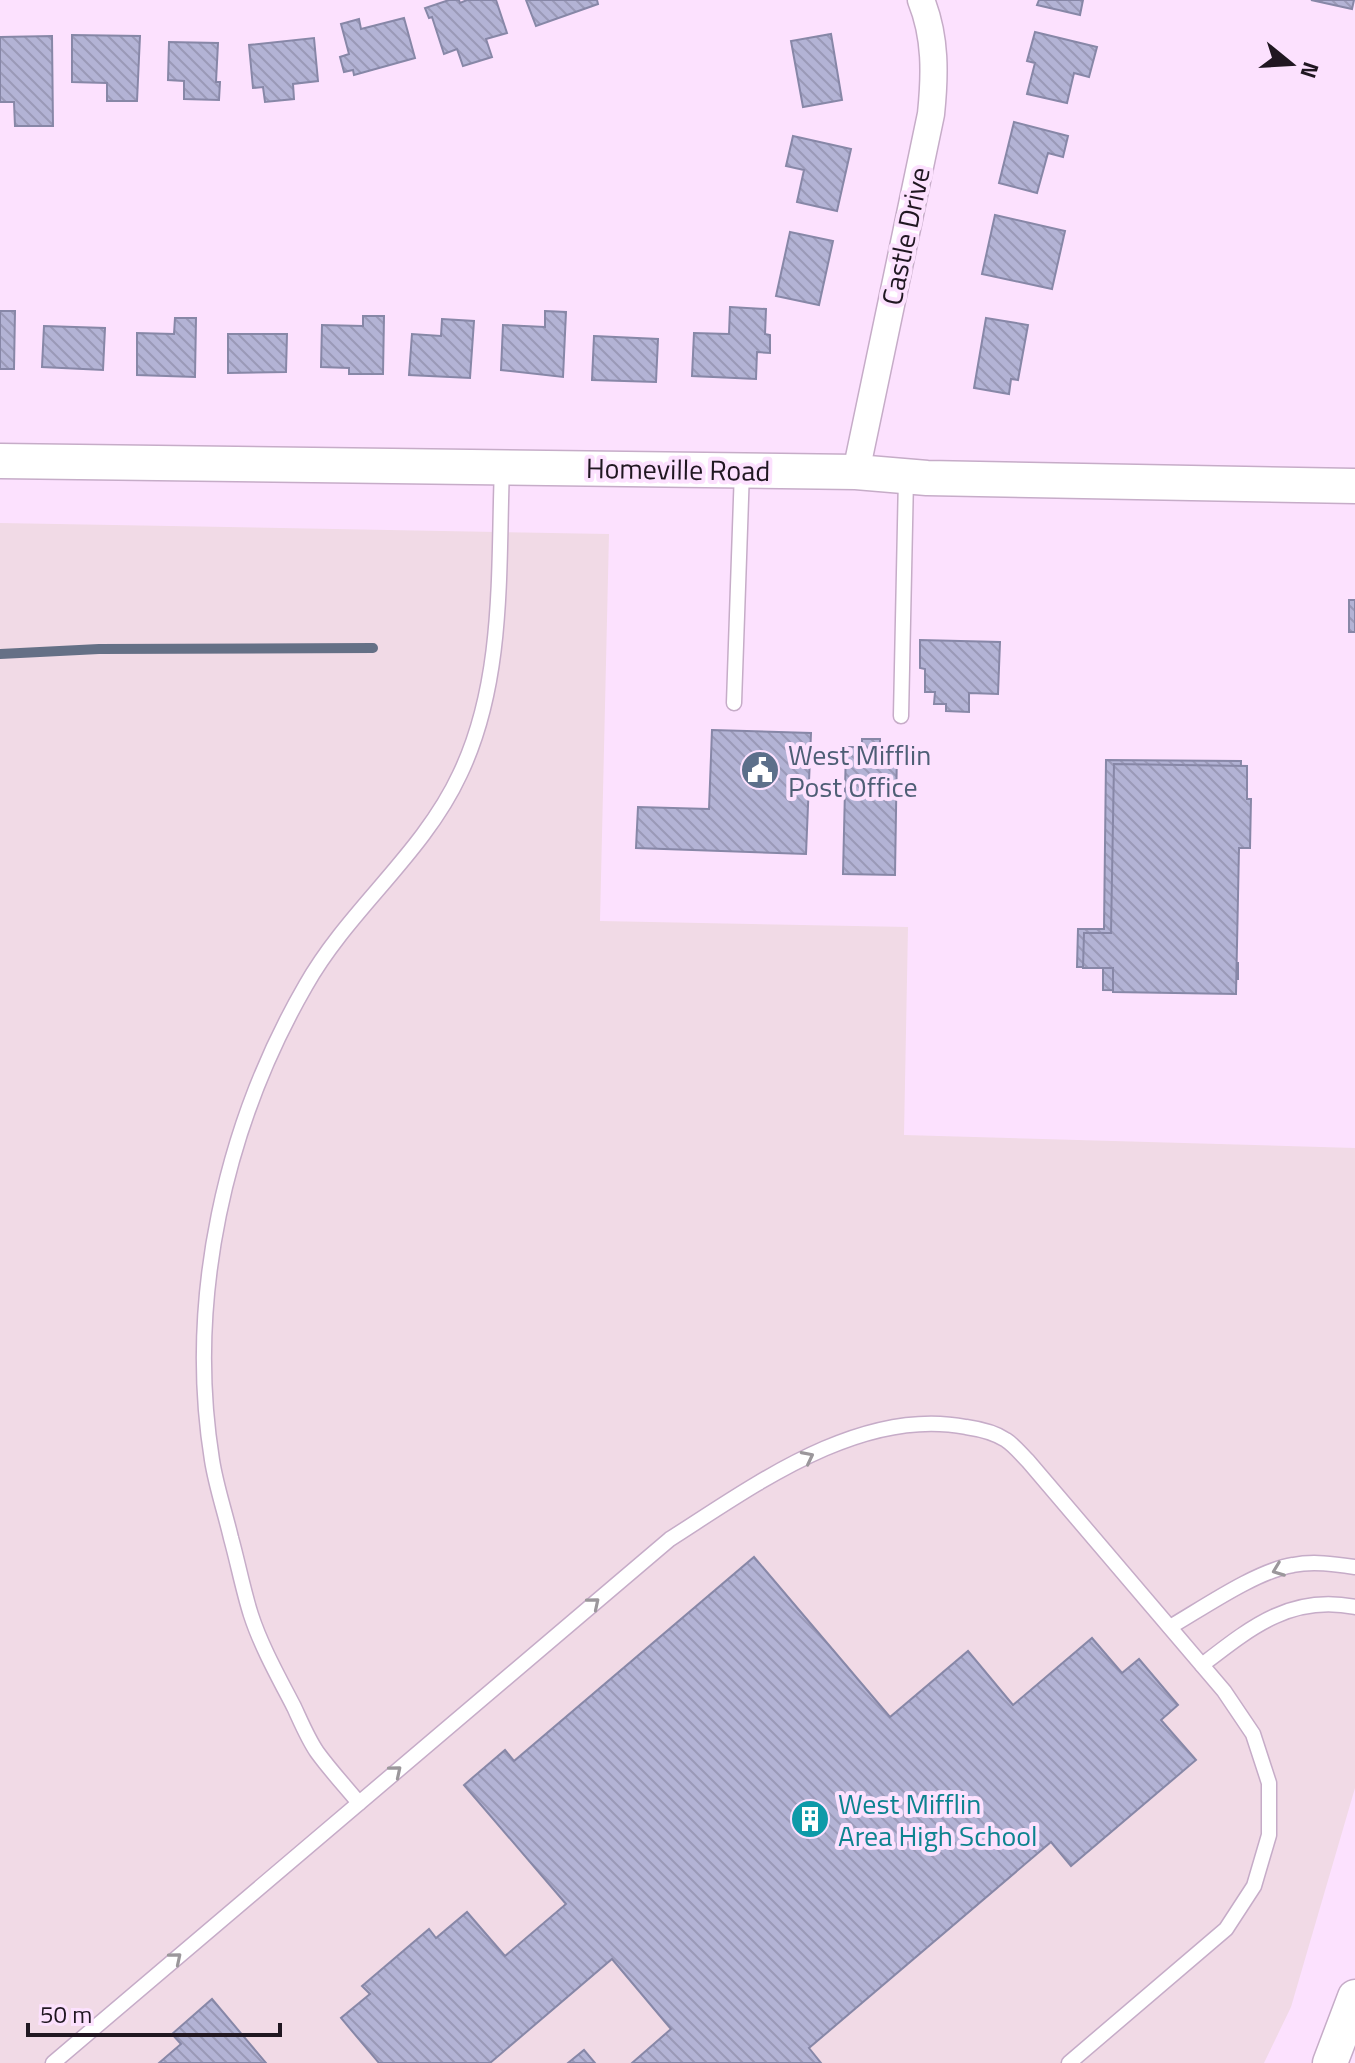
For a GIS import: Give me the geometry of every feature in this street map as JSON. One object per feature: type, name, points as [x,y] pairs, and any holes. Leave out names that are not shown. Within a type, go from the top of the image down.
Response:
[{"type":"street","name":"Castle Drive","points":[[856,472],[931,114],[934,58],[931,33],[921,0]]},
{"type":"street","name":"Homeville Road","points":[[0,461],[856,472],[906,477],[1355,486]]},
{"type":"street","points":[[1330,2063],[1355,1997]]},
{"type":"lane","points":[[359,1803],[316,1751],[251,1617],[212,1461],[205,1387],[206,1323],[214,1243],[226,1180],[245,1119],[271,1054],[300,997],[342,933],[433,822],[460,774],[473,740],[490,677],[496,618],[502,467]]},
{"type":"lane","points":[[734,703],[742,470]]},
{"type":"lane","points":[[901,716],[906,477]]},
{"type":"lane","points":[[53,2063],[670,1539],[756,1484],[835,1443],[889,1427],[944,1422],[987,1431],[1007,1441],[1028,1461],[1224,1691],[1253,1734],[1269,1783],[1269,1835],[1254,1886],[1226,1929],[1069,2063]]},
{"type":"lane","points":[[1170,1627],[1249,1582],[1290,1565],[1324,1563],[1355,1567]]},
{"type":"lane","points":[[1202,1665],[1246,1631],[1283,1611],[1308,1605],[1343,1604],[1355,1607]]},
{"type":"shaded area","points":[[0,523],[609,534],[600,921],[908,927],[904,1135],[1355,1148],[1355,1788],[1291,2007],[1264,2063],[0,2063]]},
{"type":"building","points":[[459,0],[460,3],[467,0],[496,0],[507,33],[486,39],[492,57],[463,66],[457,49],[444,54],[432,17],[429,18],[425,8]]},
{"type":"building","points":[[526,0],[597,0],[598,4],[536,26]]},
{"type":"building","points":[[1039,0],[1083,0],[1080,15],[1037,5]]},
{"type":"building","points":[[1311,0],[1354,0],[1352,9]]},
{"type":"building","points":[[404,18],[415,58],[354,75],[353,70],[344,72],[340,57],[349,54],[341,24],[359,19],[361,29]]},
{"type":"building","points":[[1035,32],[1097,47],[1089,77],[1074,73],[1067,103],[1027,94],[1035,63],[1027,61]]},
{"type":"building","points":[[831,34],[842,100],[803,107],[791,41]]},
{"type":"building","points":[[72,35],[140,36],[137,101],[107,101],[107,83],[72,82]]},
{"type":"building","points":[[52,36],[53,126],[15,126],[14,102],[0,102],[0,37]]},
{"type":"building","points":[[314,38],[318,81],[293,84],[294,99],[265,102],[263,87],[253,88],[249,45]]},
{"type":"building","points":[[169,42],[218,43],[216,82],[220,82],[219,100],[184,99],[184,81],[168,80]]},
{"type":"building","points":[[1014,122],[1068,136],[1063,157],[1048,153],[1037,193],[999,183]]},
{"type":"building","points":[[793,136],[851,149],[837,211],[797,202],[804,170],[786,166]]},
{"type":"building","points":[[995,215],[1065,231],[1052,289],[982,274]]},
{"type":"building","points":[[790,232],[833,241],[819,305],[776,296]]},
{"type":"building","points":[[730,307],[766,309],[765,334],[770,335],[770,353],[757,352],[756,379],[692,376],[694,333],[729,334]]},
{"type":"building","points":[[0,311],[15,311],[14,369],[0,369]]},
{"type":"building","points":[[545,311],[566,312],[563,377],[501,370],[503,325],[545,327]]},
{"type":"building","points":[[363,316],[384,316],[383,374],[349,374],[349,368],[321,367],[322,325],[363,326]]},
{"type":"building","points":[[175,318],[196,318],[195,377],[137,375],[137,333],[174,334]]},
{"type":"building","points":[[986,318],[1028,325],[1018,380],[1011,379],[1009,394],[974,388]]},
{"type":"building","points":[[442,319],[474,321],[470,378],[409,375],[412,334],[441,336]]},
{"type":"building","points":[[44,326],[105,328],[103,370],[42,367]]},
{"type":"building","points":[[228,334],[287,334],[286,372],[228,373]]},
{"type":"building","points":[[594,336],[658,339],[656,382],[592,380]]},
{"type":"building","points":[[1349,600],[1355,600],[1355,632],[1349,632]]},
{"type":"building","points":[[920,640],[1000,642],[998,694],[969,693],[969,712],[946,711],[946,704],[934,704],[935,692],[925,692],[925,669],[920,668]]},
{"type":"building","name":"West Mifflin Post Office","points":[[712,730],[811,733],[806,854],[636,848],[638,807],[709,809]]},
{"type":"building","points":[[862,739],[880,739],[880,747],[897,748],[895,875],[843,874],[846,747],[862,747]]},
{"type":"building","points":[[1106,760],[1241,761],[1239,844],[1231,844],[1229,963],[1238,963],[1238,979],[1229,979],[1228,992],[1103,990],[1103,967],[1077,967],[1078,929],[1104,929]]},
{"type":"building","points":[[1114,764],[1247,766],[1247,799],[1251,799],[1250,848],[1239,848],[1236,994],[1113,992],[1113,968],[1083,968],[1084,933],[1111,933]]},
{"type":"building","name":"West Mifflin Area High School","points":[[754,1557],[890,1717],[968,1651],[1013,1705],[1092,1638],[1122,1673],[1139,1659],[1178,1705],[1161,1720],[1196,1760],[1071,1866],[1051,1842],[809,2048],[821,2063],[632,2063],[671,2029],[612,1959],[490,2063],[379,2063],[341,2018],[370,1994],[362,1986],[429,1929],[436,1938],[467,1912],[505,1956],[566,1904],[464,1785],[505,1750],[514,1761]]},
{"type":"building","points":[[212,1999],[266,2063],[159,2063],[181,2044],[172,2034]]},
{"type":"building","points":[[584,2050],[595,2063],[568,2063]]},
{"type":"waterway","points":[[0,654],[99,649],[373,648]]},
{"type":"place","name":"West Mifflin Post Office","points":[[760,770]]},
{"type":"place","name":"West Mifflin Area High School","points":[[810,1819]]}]
